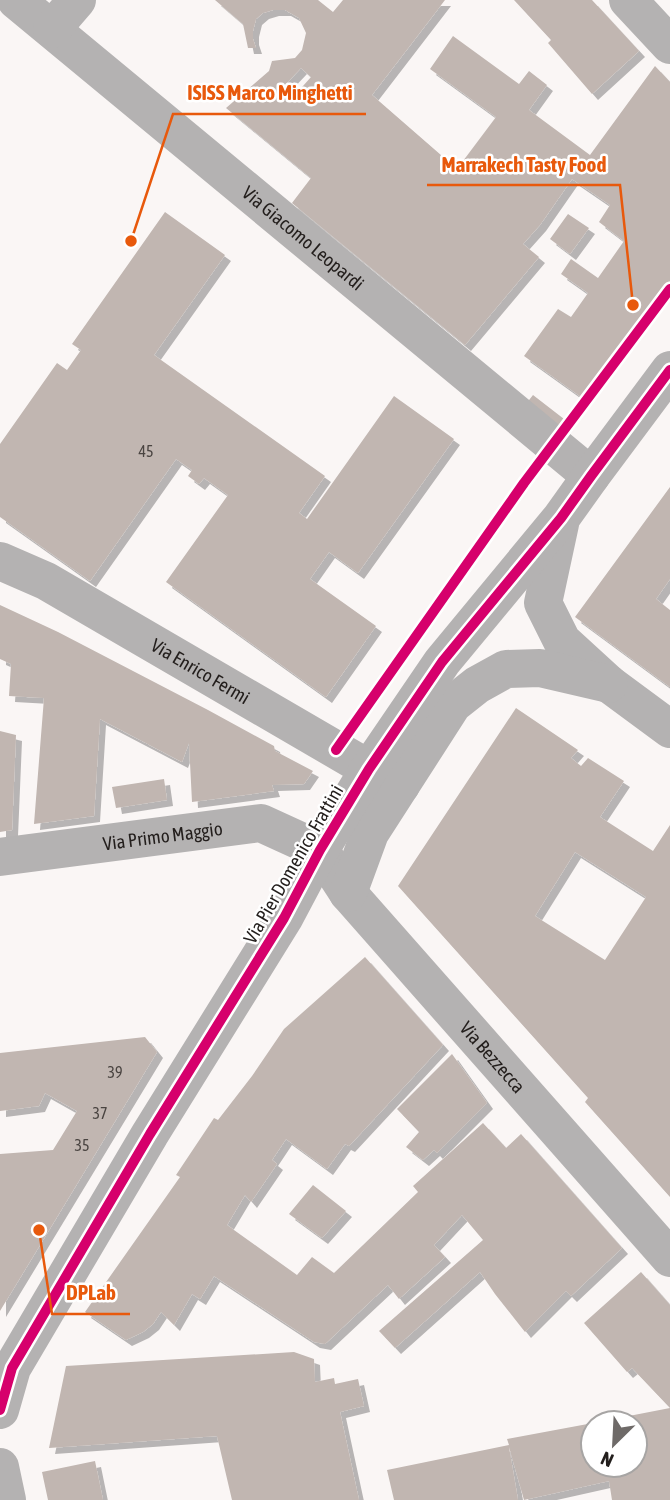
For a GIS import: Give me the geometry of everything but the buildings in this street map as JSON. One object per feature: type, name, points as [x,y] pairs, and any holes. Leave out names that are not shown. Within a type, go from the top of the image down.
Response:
[{"type":"street","name":"Via Giacomo Leopardi","points":[[16,0],[591,476]]},
{"type":"street","points":[[51,29],[77,0]]},
{"type":"street","points":[[628,0],[670,45]]},
{"type":"street","name":"Via Pier Domenico Frattini","points":[[0,1410],[12,1368],[150,1134],[284,918],[320,850],[385,777],[442,662],[561,518],[670,370]]},
{"type":"street","points":[[561,518],[542,603],[562,641],[609,684],[670,729]]},
{"type":"street","name":"Via Enrico Fermi","points":[[0,561],[47,581],[385,777]]},
{"type":"street","points":[[348,892],[370,834],[385,777],[453,704],[477,685],[506,669],[540,668],[609,684]]},
{"type":"street","name":"Via Primo Maggio","points":[[0,857],[261,823],[320,850]]},
{"type":"street","name":"Via Bezzecca","points":[[320,850],[348,892],[670,1258]]},
{"type":"street","points":[[0,1468],[7,1500]]},
{"type":"cycle path","points":[[336,750],[524,483],[670,289]]},
{"type":"cycle path","points":[[0,1410],[12,1368],[150,1134],[284,918],[320,850],[369,769],[442,662],[561,518],[670,370]]},
{"type":"place","name":"ISISS Marco Minghetti","points":[[131,241]]},
{"type":"place","name":"Marrakech Tasty Food","points":[[633,305]]},
{"type":"place","name":"DPLab","points":[[39,1230]]}]
